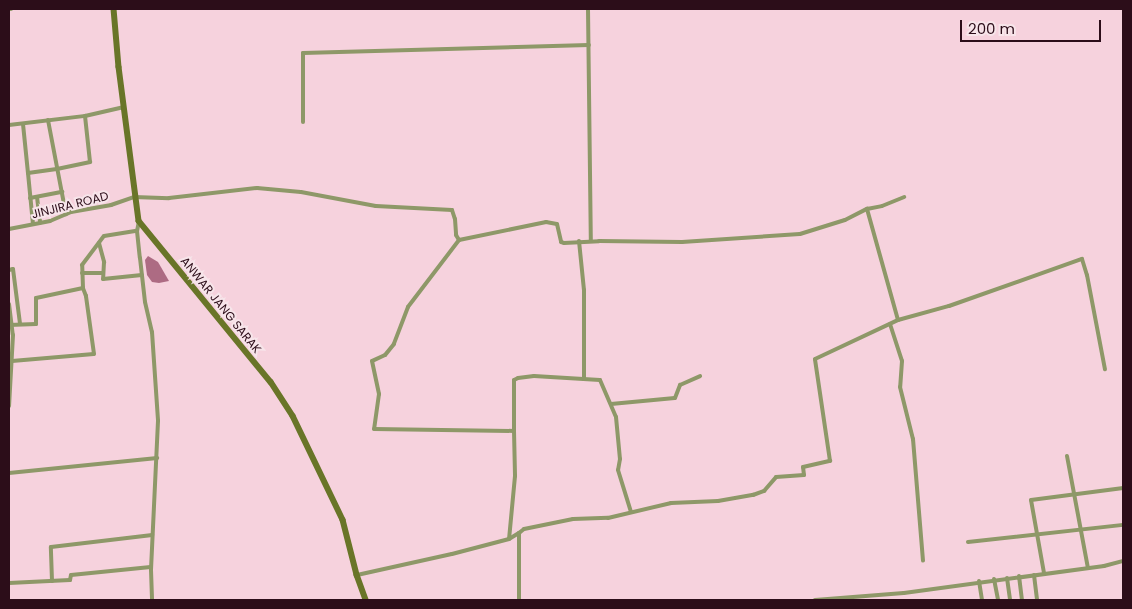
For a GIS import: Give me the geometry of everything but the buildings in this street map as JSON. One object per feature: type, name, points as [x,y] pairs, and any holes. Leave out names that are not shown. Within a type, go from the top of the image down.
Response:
[{"type":"main road","name":"ANWAR JANG SARAK","points":[[114,9],[134,197],[139,221],[271,382],[293,416],[343,520],[357,575],[366,600]]},
{"type":"street","points":[[588,9],[591,241]]},
{"type":"street","points":[[304,122],[303,52],[589,45]]},
{"type":"street","points":[[9,125],[85,116],[124,107]]},
{"type":"street","points":[[28,173],[90,162],[85,116]]},
{"type":"street","points":[[48,120],[66,214]]},
{"type":"street","points":[[23,124],[33,224]]},
{"type":"street","points":[[134,197],[169,198],[257,188],[301,192],[376,206],[448,209],[454,212],[456,235],[459,240]]},
{"type":"street","points":[[30,198],[62,192]]},
{"type":"street","points":[[37,197],[40,223]]},
{"type":"street","name":"JINJIRA ROAD","points":[[9,229],[40,223],[66,214],[111,206],[134,197]]},
{"type":"street","points":[[514,431],[374,429],[379,394],[372,361],[384,355],[394,344],[408,307],[459,240],[546,222],[557,224],[562,242],[682,242],[800,234],[845,220],[867,209],[882,206],[904,197]]},
{"type":"street","points":[[867,209],[898,320]]},
{"type":"street","points":[[139,221],[137,232],[144,302],[152,332],[158,421],[152,536],[152,600]]},
{"type":"street","points":[[12,360],[94,354],[86,296],[83,288],[82,265],[104,236],[137,232]]},
{"type":"street","points":[[579,241],[584,290],[584,379]]},
{"type":"street","points":[[99,243],[104,262],[102,279],[142,275]]},
{"type":"street","points":[[357,575],[378,572],[508,539],[524,529],[573,519],[593,520],[671,503],[718,501],[753,495],[764,491],[776,477],[804,475],[803,467],[830,461],[815,359],[898,320],[949,306],[1082,259],[1087,274],[1105,369]]},
{"type":"street","points":[[9,270],[13,269],[20,324]]},
{"type":"street","points":[[82,273],[103,273]]},
{"type":"street","points":[[10,325],[36,324],[36,298],[83,288]]},
{"type":"street","points":[[9,304],[12,360],[9,406]]},
{"type":"street","points":[[890,324],[902,361],[900,386],[913,439],[923,561]]},
{"type":"street","points":[[508,539],[515,476],[514,380],[518,378],[534,376],[600,380],[616,417],[620,459],[618,470],[631,512]]},
{"type":"street","points":[[611,404],[674,398],[680,385],[700,376]]},
{"type":"street","points":[[1067,456],[1076,494],[1088,568]]},
{"type":"street","points":[[9,474],[157,458]]},
{"type":"street","points":[[1044,574],[1031,500],[1123,488]]},
{"type":"street","points":[[968,542],[1123,525]]},
{"type":"street","points":[[519,533],[520,600]]},
{"type":"street","points":[[52,581],[51,547],[152,536]]},
{"type":"street","points":[[816,600],[872,598],[979,581],[1088,568],[1123,561]]},
{"type":"street","points":[[9,583],[70,580],[71,575],[151,567]]},
{"type":"street","points":[[1034,575],[1037,600]]},
{"type":"street","points":[[1019,576],[1022,600]]},
{"type":"street","points":[[1007,578],[1010,600]]},
{"type":"street","points":[[994,580],[998,600]]},
{"type":"street","points":[[979,581],[982,600]]},
{"type":"shaded area","points":[[148,256],[158,262],[169,281],[152,282],[147,275],[145,260]]}]
